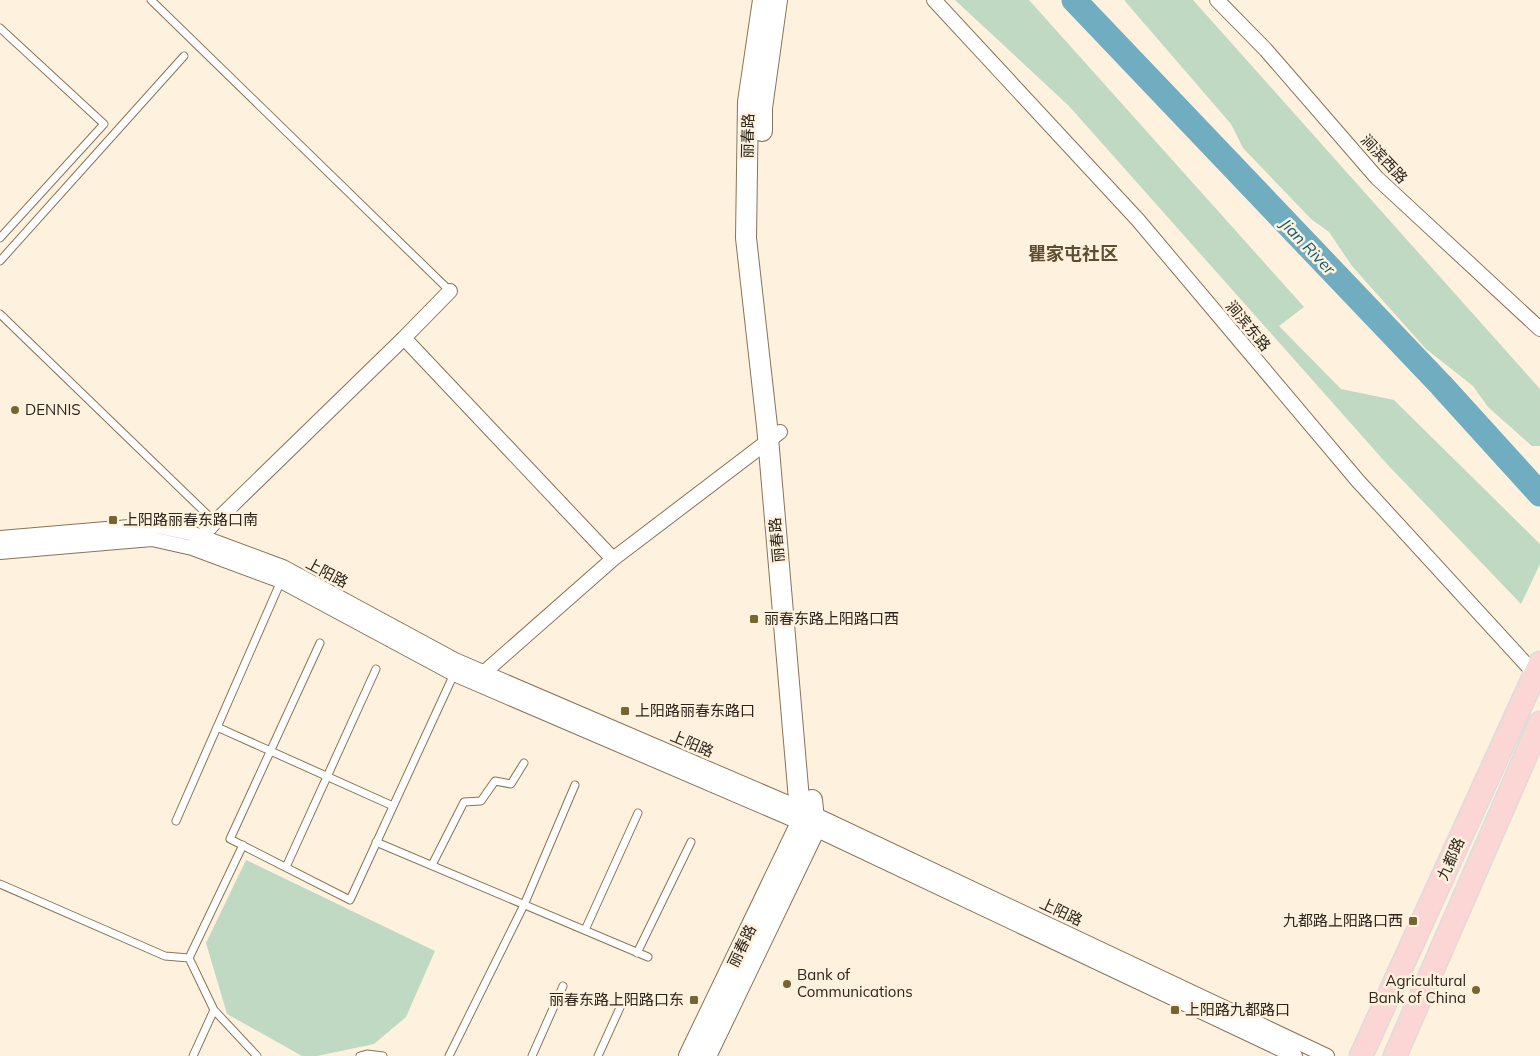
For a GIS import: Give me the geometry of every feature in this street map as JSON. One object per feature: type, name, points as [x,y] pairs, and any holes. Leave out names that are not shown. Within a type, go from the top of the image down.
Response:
[{"type":"main road","name":"丽春路","points":[[763,0],[748,102],[746,238],[774,436]]},
{"type":"main road","name":"丽春路","points":[[706,1056],[807,818],[774,436],[760,244],[762,108],[777,0]]},
{"type":"main road","name":"九都路","points":[[1361,1056],[1537,668]]},
{"type":"main road","name":"九都路","points":[[1395,1056],[1540,723]]},
{"type":"main road","name":"丽春路","points":[[690,1056],[807,818]]},
{"type":"street","name":"涧滨东路","points":[[934,0],[1138,220],[1358,482],[1537,668]]},
{"type":"street","name":"涧滨西路","points":[[1217,0],[1266,50],[1377,178],[1540,329]]},
{"type":"street","points":[[192,548],[215,522],[450,291]]},
{"type":"street","points":[[404,338],[613,559]]},
{"type":"street","points":[[473,683],[613,559],[774,436]]},
{"type":"street","name":"上阳路","points":[[0,538],[153,525],[202,537],[283,567],[455,660],[807,818],[1327,1056]]},
{"type":"street","name":"上阳路","points":[[0,552],[152,539],[192,548],[281,581],[473,683],[807,818],[1296,1056]]},
{"type":"lane","points":[[151,0],[450,291]]},
{"type":"lane","points":[[0,28],[104,124],[0,238]]},
{"type":"lane","points":[[0,262],[184,56]]},
{"type":"lane","points":[[0,314],[215,522]]},
{"type":"lane","points":[[176,822],[281,581]]},
{"type":"lane","points":[[320,643],[230,838],[350,900],[454,674]]},
{"type":"lane","points":[[286,867],[376,669]]},
{"type":"lane","points":[[217,727],[393,806]]},
{"type":"lane","points":[[432,865],[464,802],[481,801],[494,781],[511,784],[524,763]]},
{"type":"lane","points":[[449,1056],[524,905],[575,785]]},
{"type":"lane","points":[[585,930],[638,813]]},
{"type":"lane","points":[[376,842],[648,957]]},
{"type":"lane","points":[[637,953],[690,842]]},
{"type":"lane","points":[[189,958],[243,845]]},
{"type":"lane","points":[[0,884],[165,956],[189,958]]},
{"type":"lane","points":[[189,958],[214,1010],[257,1056]]},
{"type":"lane","points":[[532,1056],[563,986]]},
{"type":"lane","points":[[598,1056],[623,1001]]},
{"type":"lane","points":[[193,1056],[214,1010]]},
{"type":"lane","points":[[360,1056],[366,1054],[382,1056]]},
{"type":"green space","points":[[955,0],[1029,0],[1304,307],[1279,326],[1341,389],[1394,400],[1540,544],[1540,564],[1521,604],[1386,463],[1069,106]]},
{"type":"green space","points":[[1124,0],[1193,0],[1540,389],[1540,446],[1532,446],[1488,407],[1473,386],[1426,349],[1352,266],[1329,232],[1311,219],[1243,148],[1231,124]]},
{"type":"green space","points":[[246,860],[435,951],[406,1017],[374,1044],[317,1056],[302,1056],[227,1014],[206,943]]},
{"type":"waterway","name":"Jian River","points":[[1074,0],[1441,385],[1540,494]]},
{"type":"place","name":"DENNIS","points":[[15,410]]},
{"type":"place","name":"上阳路丽春东路口南","points":[[113,520]]},
{"type":"place","name":"丽春东路上阳路口西","points":[[754,619]]},
{"type":"place","name":"上阳路丽春东路口","points":[[625,711]]},
{"type":"place","name":"九都路上阳路口西","points":[[1413,921]]},
{"type":"place","name":"Bank of Communications","points":[[787,984]]},
{"type":"place","name":"Agricultural Bank of China","points":[[1476,990]]},
{"type":"place","name":"丽春东路上阳路口东","points":[[694,1000]]},
{"type":"place","name":"上阳路九都路口","points":[[1175,1010]]},
{"type":"district","name":"瞿家屯社区","points":[[1073,254]]}]
